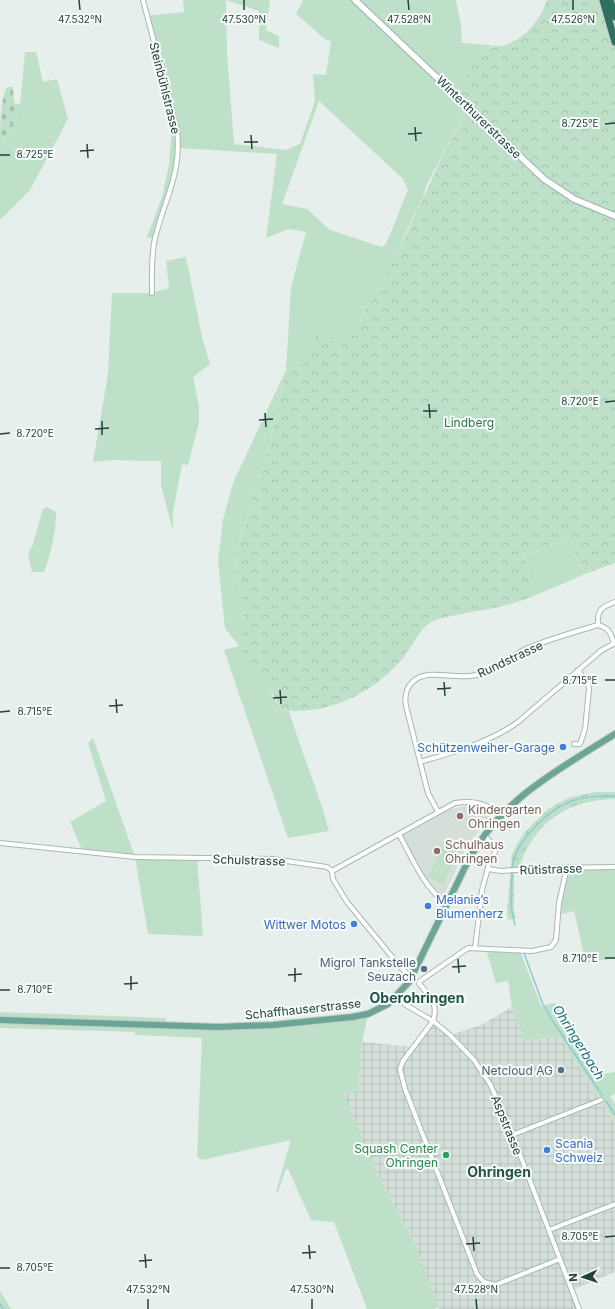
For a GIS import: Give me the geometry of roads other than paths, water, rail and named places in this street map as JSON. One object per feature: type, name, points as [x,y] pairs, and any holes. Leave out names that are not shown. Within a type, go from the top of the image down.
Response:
[{"type":"highway","points":[[603,0],[615,42]]},
{"type":"highway","points":[[610,0],[615,17]]},
{"type":"main road","name":"Winterthurerstrasse","points":[[357,2],[544,179],[574,199],[615,216]]},
{"type":"main road","name":"Schaffhauserstrasse","points":[[0,1020],[218,1027],[254,1026],[362,1016],[381,1008],[397,996],[412,977],[446,903],[469,859],[484,835],[500,815],[533,786],[615,734]]},
{"type":"street","name":"Steinbühlstrasse","points":[[142,0],[177,130],[179,148],[171,191],[155,240],[152,263],[152,293]]},
{"type":"street","points":[[420,762],[487,741],[504,732],[602,650],[615,643],[610,632],[605,627],[598,625],[597,614],[603,606],[615,602]]},
{"type":"street","name":"Rundstrasse","points":[[438,812],[428,793],[405,696],[413,682],[425,675],[460,678],[477,675],[489,671],[528,648],[598,625]]},
{"type":"street","points":[[574,744],[580,744],[585,729],[589,689],[588,683],[578,670]]},
{"type":"street","points":[[412,977],[402,969],[347,902],[333,879],[332,871],[455,803],[467,801],[490,806],[500,815]]},
{"type":"street","points":[[399,834],[430,887],[439,898],[446,903]]},
{"type":"street","points":[[475,948],[480,901],[488,869],[495,852],[494,846],[484,835]]},
{"type":"street","name":"Schulstrasse","points":[[0,843],[135,857],[273,859],[327,867],[332,871]]},
{"type":"street","points":[[560,1259],[495,1286],[484,1282],[477,1274],[401,1077],[400,1069],[403,1060],[433,1021],[436,1006],[419,984],[420,981],[463,950],[475,948],[532,951],[551,947],[556,940],[559,903],[567,867]]},
{"type":"street","name":"Rütistrasse","points":[[488,869],[501,871],[567,867],[615,867]]},
{"type":"street","name":"Aspstrasse","points":[[397,996],[406,1005],[433,1021],[462,1047],[481,1070],[501,1106],[579,1309]]},
{"type":"street","points":[[512,1135],[601,1100]]},
{"type":"street","points":[[549,1230],[615,1204]]},
{"type":"waterway","name":"Ohringerbach","points":[[512,867],[517,851],[528,834],[541,820],[556,809],[564,804],[582,798],[615,796]]},
{"type":"waterway","name":"Ohringerbach","points":[[512,873],[511,907],[515,925]]},
{"type":"waterway","name":"Ohringerbach","points":[[524,953],[542,1002],[552,1020],[602,1095]]},
{"type":"waterway","name":"Ohringerbach","points":[[606,1101],[615,1115]]},
{"type":"waterway","points":[[0,1304],[3,1309]]},
{"type":"place","name":"Schützenweiher-Garage","points":[[563,747]]},
{"type":"place","name":"Kindergarten Ohringen","points":[[460,816]]},
{"type":"place","name":"Schulhaus Ohringen","points":[[437,851]]},
{"type":"place","name":"Melanie’s Blumenherz","points":[[428,906]]},
{"type":"place","name":"Wittwer Motos","points":[[354,924]]},
{"type":"place","name":"Migrol Tankstelle Seuzach","points":[[424,969]]},
{"type":"place","name":"Netcloud AG","points":[[561,1070]]},
{"type":"place","name":"Scania Schweiz","points":[[547,1150]]},
{"type":"place","name":"Squash Center Ohringen","points":[[446,1155]]},
{"type":"district","name":"Oberohringen","points":[[417,997]]},
{"type":"district","name":"Ohringen","points":[[499,1171]]},
{"type":"park label","name":"Lindberg","points":[[469,422]]}]
